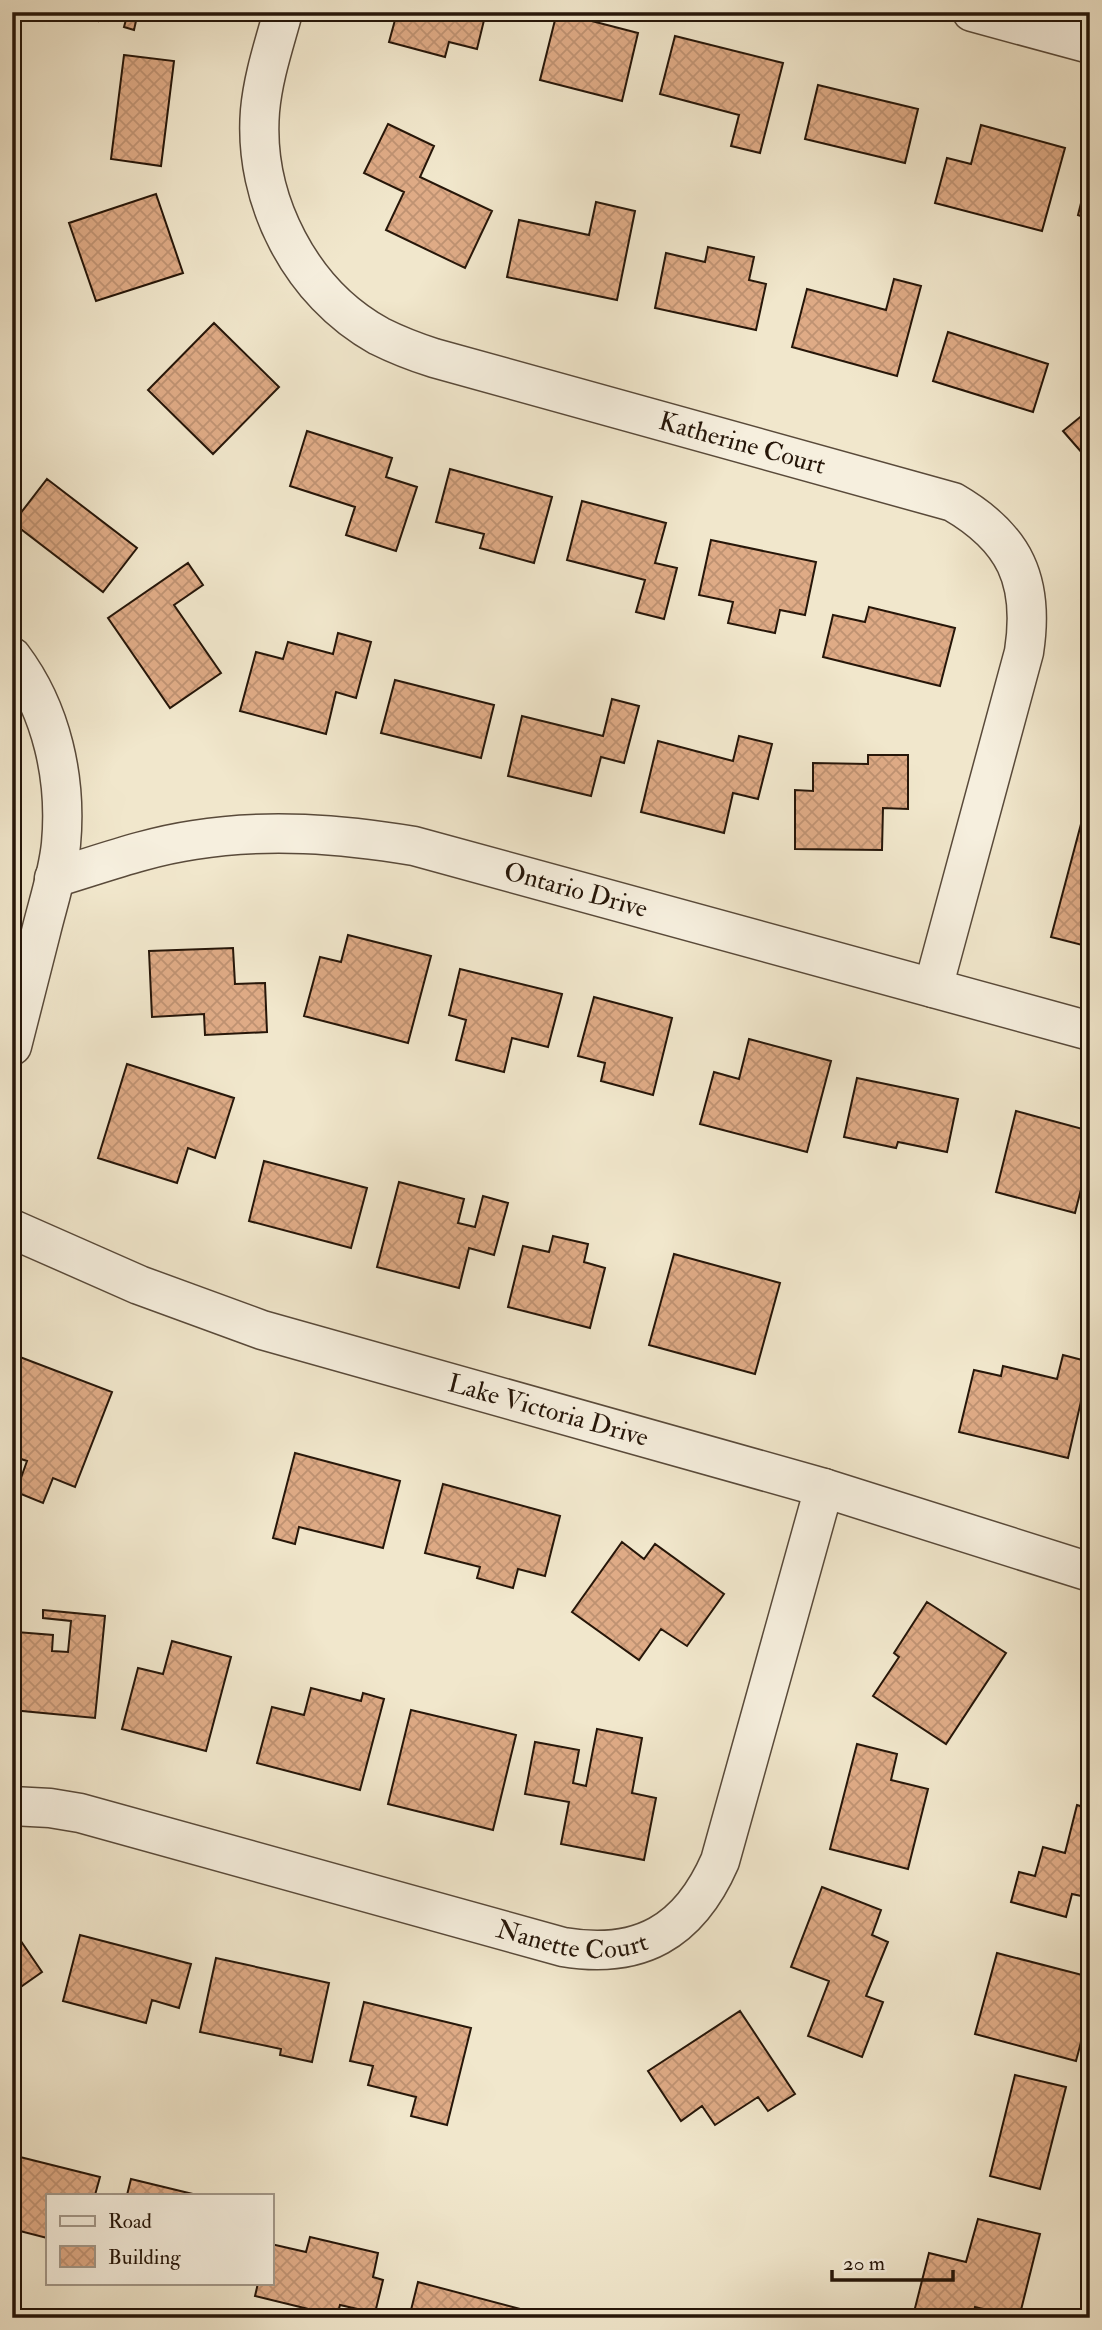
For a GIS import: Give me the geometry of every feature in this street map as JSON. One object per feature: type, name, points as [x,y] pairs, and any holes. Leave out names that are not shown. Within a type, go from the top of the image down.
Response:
[{"type":"street","name":"Katherine Court","points":[[283,12],[264,83],[260,113],[259,142],[263,171],[270,200],[294,254],[331,300],[354,318],[378,335],[404,348],[434,358],[953,502],[979,517],[1000,538],[1016,564],[1026,592],[1026,642],[933,988]]},
{"type":"street","points":[[972,12],[1090,44]]},
{"type":"street","points":[[12,657],[35,695],[48,724],[61,784],[63,815],[61,846],[54,878],[12,1046]]},
{"type":"street","name":"Ontario Drive","points":[[54,878],[140,851],[195,840],[277,832],[360,837],[414,846],[1090,1031]]},
{"type":"street","name":"Lake Victoria Drive","points":[[12,1229],[139,1285],[262,1330],[824,1488],[1090,1572]]},
{"type":"street","name":"Nanette Court","points":[[12,1806],[80,1813],[563,1947],[593,1952],[623,1950],[651,1940],[690,1913],[708,1888],[720,1861],[824,1488]]},
{"type":"building","points":[[76,12],[100,12],[98,21],[76,15]]},
{"type":"building","points":[[128,12],[138,12],[134,30],[124,27]]},
{"type":"building","points":[[379,12],[486,12],[477,49],[449,42],[445,57],[389,42],[395,20],[378,16]]},
{"type":"building","points":[[557,12],[638,33],[622,101],[540,80]]},
{"type":"building","points":[[675,36],[783,63],[760,153],[731,146],[739,115],[660,94]]},
{"type":"building","points":[[124,55],[174,61],[161,166],[111,159]]},
{"type":"building","points":[[818,85],[918,109],[905,163],[805,139]]},
{"type":"building","points":[[388,124],[434,146],[420,177],[492,211],[465,268],[386,230],[404,192],[364,173]]},
{"type":"building","points":[[981,125],[1065,148],[1042,231],[935,203],[947,158],[971,164]]},
{"type":"building","points":[[1090,167],[1090,219],[1078,215]]},
{"type":"building","points":[[156,194],[183,273],[96,301],[69,223]]},
{"type":"building","points":[[596,202],[635,211],[617,300],[507,277],[519,220],[589,235]]},
{"type":"building","points":[[708,247],[754,257],[749,280],[766,284],[756,330],[655,308],[666,253],[705,262]]},
{"type":"building","points":[[894,279],[921,286],[897,376],[792,347],[807,289],[886,310]]},
{"type":"building","points":[[214,323],[279,387],[213,454],[148,390]]},
{"type":"building","points":[[948,332],[1048,364],[1033,412],[933,381]]},
{"type":"building","points":[[1090,409],[1090,462],[1063,431]]},
{"type":"building","points":[[307,431],[392,458],[386,477],[417,487],[396,551],[346,535],[355,507],[290,486]]},
{"type":"building","points":[[450,469],[552,497],[534,563],[480,548],[484,534],[436,522]]},
{"type":"building","points":[[47,479],[137,548],[103,592],[13,523]]},
{"type":"building","points":[[582,501],[666,523],[655,563],[677,568],[664,619],[636,612],[645,580],[567,560]]},
{"type":"building","points":[[711,540],[816,562],[805,615],[780,610],[775,633],[728,623],[733,602],[699,595]]},
{"type":"building","points":[[188,563],[203,585],[174,605],[221,673],[170,708],[108,618]]},
{"type":"building","points":[[869,607],[955,628],[940,686],[823,657],[833,615],[865,622]]},
{"type":"building","points":[[338,633],[371,642],[356,698],[336,692],[326,734],[240,711],[256,652],[283,659],[288,642],[333,654]]},
{"type":"building","points":[[395,680],[494,705],[481,758],[381,733]]},
{"type":"building","points":[[612,699],[639,706],[624,763],[601,757],[591,796],[508,776],[522,716],[603,736]]},
{"type":"building","points":[[739,736],[772,744],[758,799],[733,793],[724,833],[641,812],[658,741],[733,761]]},
{"type":"building","points":[[868,755],[908,755],[908,809],[883,808],[882,850],[795,849],[795,790],[813,791],[813,763],[868,764]]},
{"type":"building","points":[[1081,824],[1090,826],[1090,947],[1051,937]]},
{"type":"building","points":[[348,935],[431,956],[408,1043],[304,1016],[320,957],[341,962]]},
{"type":"building","points":[[233,948],[235,984],[265,983],[267,1032],[205,1035],[204,1014],[152,1017],[149,951]]},
{"type":"building","points":[[460,969],[562,994],[548,1047],[512,1038],[504,1072],[456,1060],[466,1020],[449,1015]]},
{"type":"building","points":[[594,997],[672,1018],[653,1095],[601,1081],[605,1063],[578,1056]]},
{"type":"building","points":[[749,1039],[831,1061],[807,1152],[700,1124],[714,1072],[739,1079]]},
{"type":"building","points":[[127,1064],[234,1098],[215,1158],[188,1148],[177,1183],[98,1158]]},
{"type":"building","points":[[857,1078],[958,1099],[947,1152],[898,1142],[896,1148],[844,1137]]},
{"type":"building","points":[[1016,1111],[1090,1131],[1090,1154],[1075,1213],[996,1192]]},
{"type":"building","points":[[264,1161],[367,1188],[351,1248],[249,1221]]},
{"type":"building","points":[[399,1182],[464,1199],[458,1223],[475,1227],[483,1196],[508,1203],[494,1255],[469,1248],[459,1288],[377,1267]]},
{"type":"building","points":[[553,1236],[588,1244],[584,1262],[605,1268],[590,1328],[508,1307],[523,1246],[549,1252]]},
{"type":"building","points":[[674,1254],[780,1283],[755,1374],[649,1345]]},
{"type":"building","points":[[12,1354],[112,1392],[75,1487],[53,1478],[43,1503],[16,1492],[27,1461],[12,1456]]},
{"type":"building","points":[[1063,1355],[1090,1362],[1068,1458],[959,1432],[974,1370],[1001,1376],[1003,1366],[1057,1379]]},
{"type":"building","points":[[295,1453],[400,1481],[383,1548],[299,1527],[295,1544],[273,1538]]},
{"type":"building","points":[[443,1484],[560,1516],[545,1576],[518,1569],[513,1588],[477,1578],[480,1567],[425,1553]]},
{"type":"building","points":[[622,1542],[644,1559],[655,1544],[724,1594],[687,1646],[661,1629],[639,1660],[572,1612]]},
{"type":"building","points":[[927,1602],[1006,1653],[946,1744],[873,1696],[899,1657],[894,1653]]},
{"type":"building","points":[[43,1610],[105,1616],[95,1718],[12,1710],[12,1650],[15,1650],[17,1632],[53,1635],[52,1651],[68,1652],[71,1621],[43,1618]]},
{"type":"building","points":[[172,1641],[231,1657],[206,1751],[122,1729],[138,1668],[163,1674]]},
{"type":"building","points":[[1090,1686],[1090,1771],[1088,1771],[1085,1687]]},
{"type":"building","points":[[311,1688],[361,1701],[363,1693],[384,1699],[360,1790],[257,1763],[272,1707],[304,1715]]},
{"type":"building","points":[[411,1710],[516,1735],[493,1830],[388,1804]]},
{"type":"building","points":[[597,1729],[642,1738],[632,1793],[656,1798],[644,1860],[561,1844],[569,1802],[525,1794],[535,1742],[579,1750],[573,1783],[586,1786]]},
{"type":"building","points":[[857,1744],[897,1754],[891,1780],[928,1789],[908,1869],[830,1849]]},
{"type":"building","points":[[1077,1805],[1090,1809],[1090,1898],[1072,1894],[1066,1917],[1011,1902],[1019,1872],[1035,1876],[1043,1847],[1065,1853]]},
{"type":"building","points":[[822,1887],[881,1910],[872,1935],[888,1942],[866,1996],[883,2002],[862,2057],[808,2036],[829,1981],[791,1967]]},
{"type":"building","points":[[12,1928],[42,1972],[12,1993]]},
{"type":"building","points":[[80,1935],[191,1964],[179,2008],[152,2000],[146,2023],[63,2001]]},
{"type":"building","points":[[997,1953],[1090,1977],[1090,2008],[1076,2061],[975,2034]]},
{"type":"building","points":[[216,1958],[329,1983],[312,2062],[280,2055],[281,2049],[200,2032]]},
{"type":"building","points":[[364,2002],[471,2028],[447,2125],[411,2116],[416,2097],[368,2085],[373,2066],[350,2061]]},
{"type":"building","points":[[740,2011],[795,2094],[768,2111],[758,2097],[715,2125],[702,2106],[681,2121],[648,2071]]},
{"type":"building","points":[[1015,2075],[1066,2087],[1040,2189],[990,2176]]},
{"type":"building","points":[[12,2155],[100,2177],[95,2194],[46,2194],[46,2238],[12,2229]]},
{"type":"building","points":[[131,2179],[193,2194],[127,2194]]},
{"type":"building","points":[[978,2219],[1040,2234],[1019,2318],[975,2307],[973,2318],[913,2316],[929,2253],[966,2262]]},
{"type":"building","points":[[310,2237],[378,2253],[373,2277],[383,2280],[375,2313],[340,2305],[337,2316],[255,2296],[258,2284],[273,2284],[273,2244],[306,2252]]},
{"type":"building","points":[[418,2282],[524,2310],[522,2318],[409,2318]]}]
